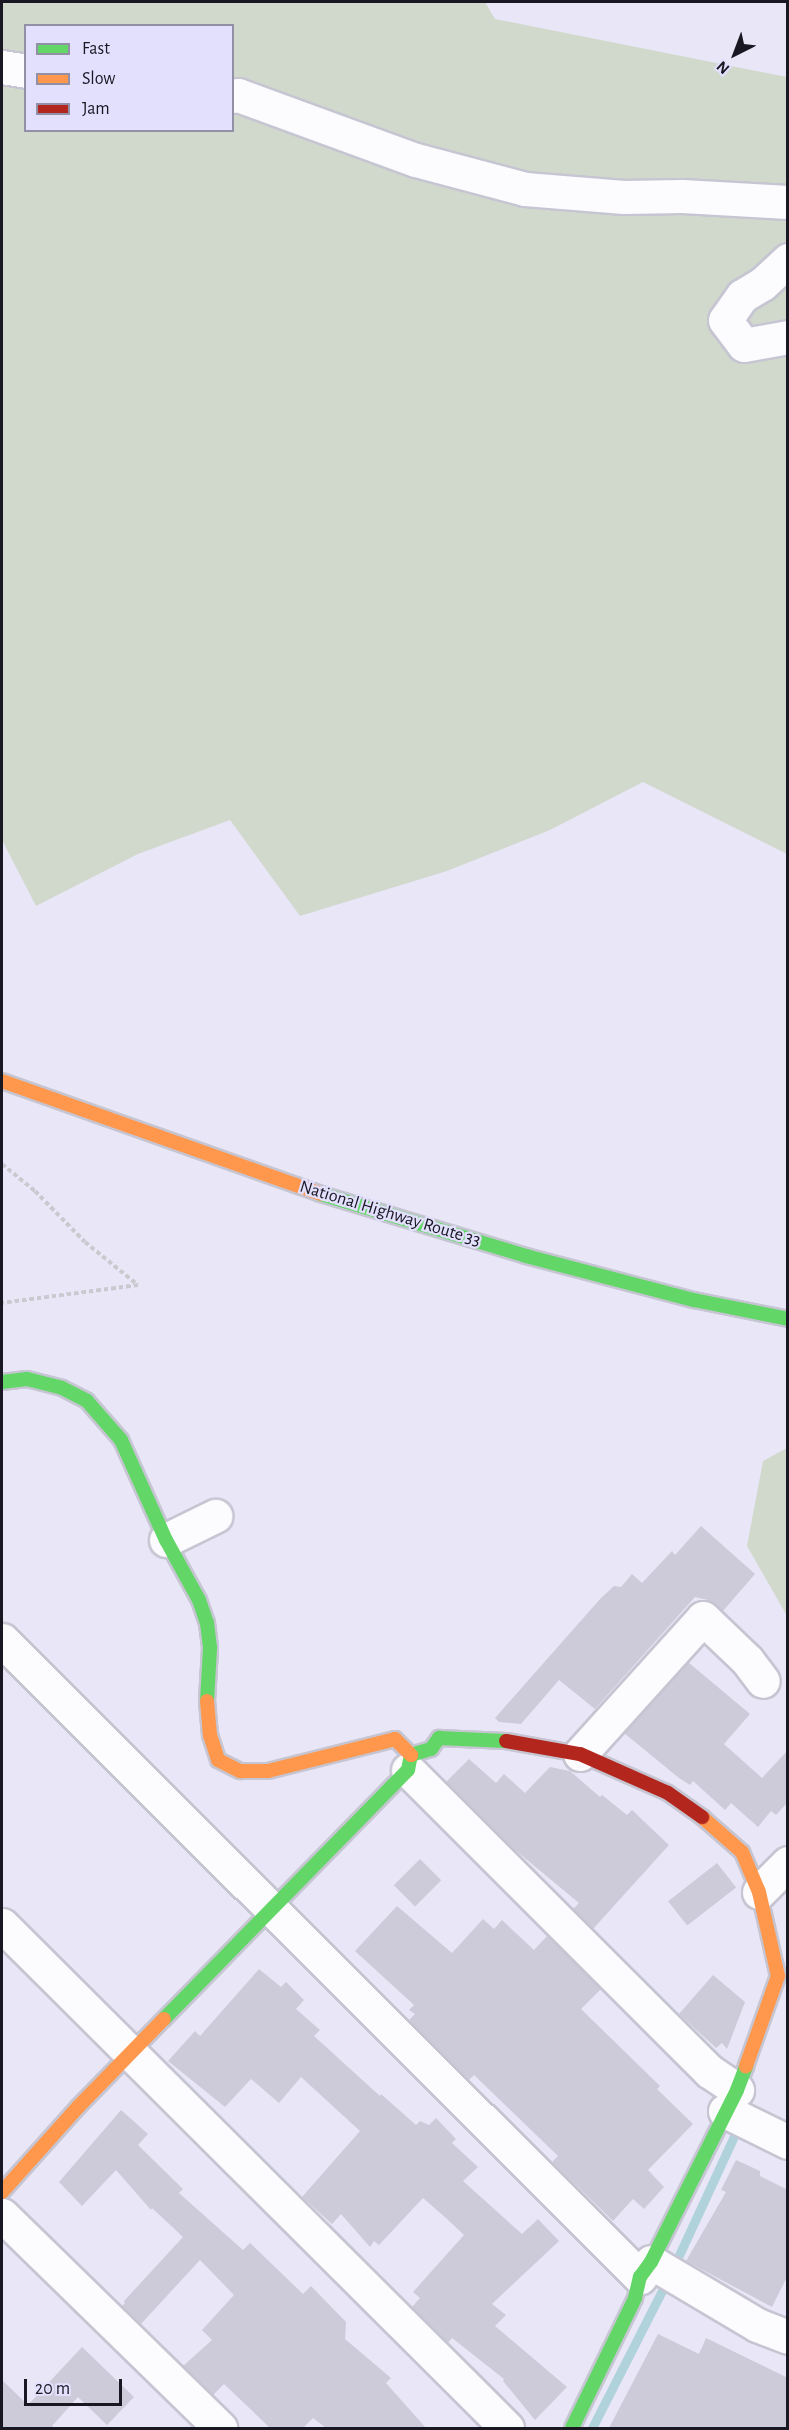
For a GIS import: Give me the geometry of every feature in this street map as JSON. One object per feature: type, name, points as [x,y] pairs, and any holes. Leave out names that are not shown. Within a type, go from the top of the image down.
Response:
[{"type":"main road","name":"National Highway Route 33","points":[[2,1081],[317,1193],[526,1256],[693,1300],[788,1319]]},
{"type":"main road","points":[[2,1382],[27,1379],[62,1388],[87,1401],[121,1440],[166,1540],[198,1600],[207,1623],[210,1648],[207,1695],[210,1735],[218,1760],[240,1771],[268,1771],[395,1739],[410,1762]]},
{"type":"main road","points":[[2,2192],[78,2107],[272,1912],[410,1762],[431,1749],[439,1738],[516,1743],[580,1754],[668,1793],[711,1823],[742,1852],[759,1892],[783,1978],[731,2100],[646,2269],[635,2298],[572,2428]]},
{"type":"street","points":[[2,67],[24,71]]},
{"type":"street","points":[[234,96],[238,95],[416,160],[525,189],[624,197],[682,196],[788,202]]},
{"type":"street","points":[[788,260],[762,284],[742,296],[725,320],[744,345],[788,337]]},
{"type":"street","points":[[166,1540],[215,1516]]},
{"type":"street","points":[[580,1754],[703,1618],[747,1660],[763,1681]]},
{"type":"street","points":[[2,1640],[272,1912],[646,2269],[757,2325],[788,2337]]},
{"type":"street","points":[[410,1762],[709,2071],[731,2100],[788,2142]]},
{"type":"street","points":[[759,1892],[788,1863]]},
{"type":"street","points":[[2,1925],[507,2428]]},
{"type":"street","points":[[2,2215],[220,2428]]},
{"type":"path","points":[[2,1164],[35,1191],[84,1242],[138,1285],[2,1304]]},
{"type":"shaded area","points":[[2,2],[485,2],[495,19],[787,77],[787,854],[643,782],[550,830],[447,871],[300,916],[230,820],[138,854],[36,906],[2,840]]},
{"type":"shaded area","points":[[787,1448],[787,1616],[747,1546],[763,1461]]},
{"type":"building","points":[[701,1526],[755,1574],[723,1611],[708,1600],[695,1597],[595,1709],[559,1680],[521,1724],[499,1722],[495,1718],[601,1598],[614,1586],[621,1587],[632,1574],[642,1583],[672,1551],[675,1555]]},
{"type":"building","points":[[688,1662],[750,1714],[724,1744],[762,1778],[788,1750],[788,1802],[776,1815],[771,1811],[758,1827],[731,1803],[725,1810],[693,1781],[690,1785],[679,1778],[624,1733]]},
{"type":"building","points":[[469,1759],[496,1783],[504,1774],[525,1793],[550,1767],[570,1771],[600,1797],[602,1795],[627,1815],[632,1810],[669,1845],[593,1929],[573,1909],[579,1903],[509,1845],[446,1782]]},
{"type":"building","points":[[420,1859],[441,1880],[415,1906],[394,1885]]},
{"type":"building","points":[[717,1863],[736,1887],[687,1926],[668,1901]]},
{"type":"building","points":[[397,1906],[452,1953],[483,1919],[494,1929],[502,1920],[534,1950],[547,1936],[601,1989],[581,2009],[660,2086],[657,2089],[693,2124],[648,2170],[664,2187],[644,2209],[633,2199],[613,2221],[552,2162],[558,2156],[474,2075],[469,2080],[409,2020],[415,2014],[409,2010],[414,2005],[355,1951]]},
{"type":"building","points":[[259,1969],[281,1987],[286,1982],[304,2000],[296,2009],[320,2030],[314,2036],[380,2096],[381,2094],[416,2125],[420,2121],[429,2125],[436,2118],[456,2139],[452,2143],[478,2167],[463,2181],[522,2234],[538,2219],[559,2241],[492,2304],[506,2315],[495,2326],[567,2387],[535,2420],[503,2381],[504,2379],[452,2338],[448,2343],[412,2307],[420,2298],[413,2292],[464,2235],[423,2198],[379,2245],[374,2241],[370,2247],[341,2214],[332,2224],[302,2197],[360,2131],[301,2077],[279,2103],[251,2079],[225,2107],[168,2061],[195,2031],[200,2036]]},
{"type":"building","points":[[713,1975],[745,2002],[727,2049],[722,2043],[716,2048],[679,2014]]},
{"type":"building","points":[[121,2110],[148,2134],[138,2145],[183,2189],[179,2193],[243,2250],[250,2243],[303,2294],[311,2286],[346,2322],[345,2339],[391,2378],[386,2383],[426,2428],[326,2428],[313,2418],[303,2428],[270,2428],[224,2384],[213,2395],[183,2366],[212,2340],[202,2330],[234,2295],[200,2260],[141,2324],[122,2306],[124,2301],[183,2237],[152,2208],[151,2210],[116,2170],[82,2206],[59,2182]]},
{"type":"building","points":[[736,2160],[760,2171],[760,2176],[788,2190],[788,2275],[772,2307],[686,2261],[726,2192],[721,2190]]},
{"type":"building","points":[[658,2334],[699,2354],[706,2338],[788,2378],[788,2428],[609,2428]]},
{"type":"building","points":[[82,2347],[134,2397],[107,2425],[78,2397],[52,2426],[55,2428],[2,2428],[2,2380],[28,2405]]},
{"type":"waterway","points":[[592,2428],[668,2279],[740,2123]]},
{"type":"traffic: fast","points":[[321,1194],[526,1256],[694,1300],[788,1319]]},
{"type":"traffic: fast","points":[[2,1382],[27,1379],[62,1388],[87,1401],[121,1440],[166,1540],[199,1600],[207,1623],[210,1648],[207,1701]]},
{"type":"traffic: fast","points":[[164,2019],[408,1770],[411,1755],[431,1749],[439,1738],[506,1741]]},
{"type":"traffic: fast","points":[[572,2428],[635,2298],[640,2277],[651,2262],[737,2090],[746,2066]]},
{"type":"traffic: slow","points":[[2,1081],[321,1194]]},
{"type":"traffic: slow","points":[[207,1701],[210,1735],[218,1760],[240,1771],[268,1771],[395,1739],[411,1755]]},
{"type":"traffic: slow","points":[[702,1817],[742,1852],[759,1892],[778,1976],[746,2066]]},
{"type":"traffic: slow","points":[[2,2192],[78,2107],[164,2019]]},
{"type":"traffic: jam","points":[[506,1741],[580,1754],[668,1793],[702,1817]]}]
